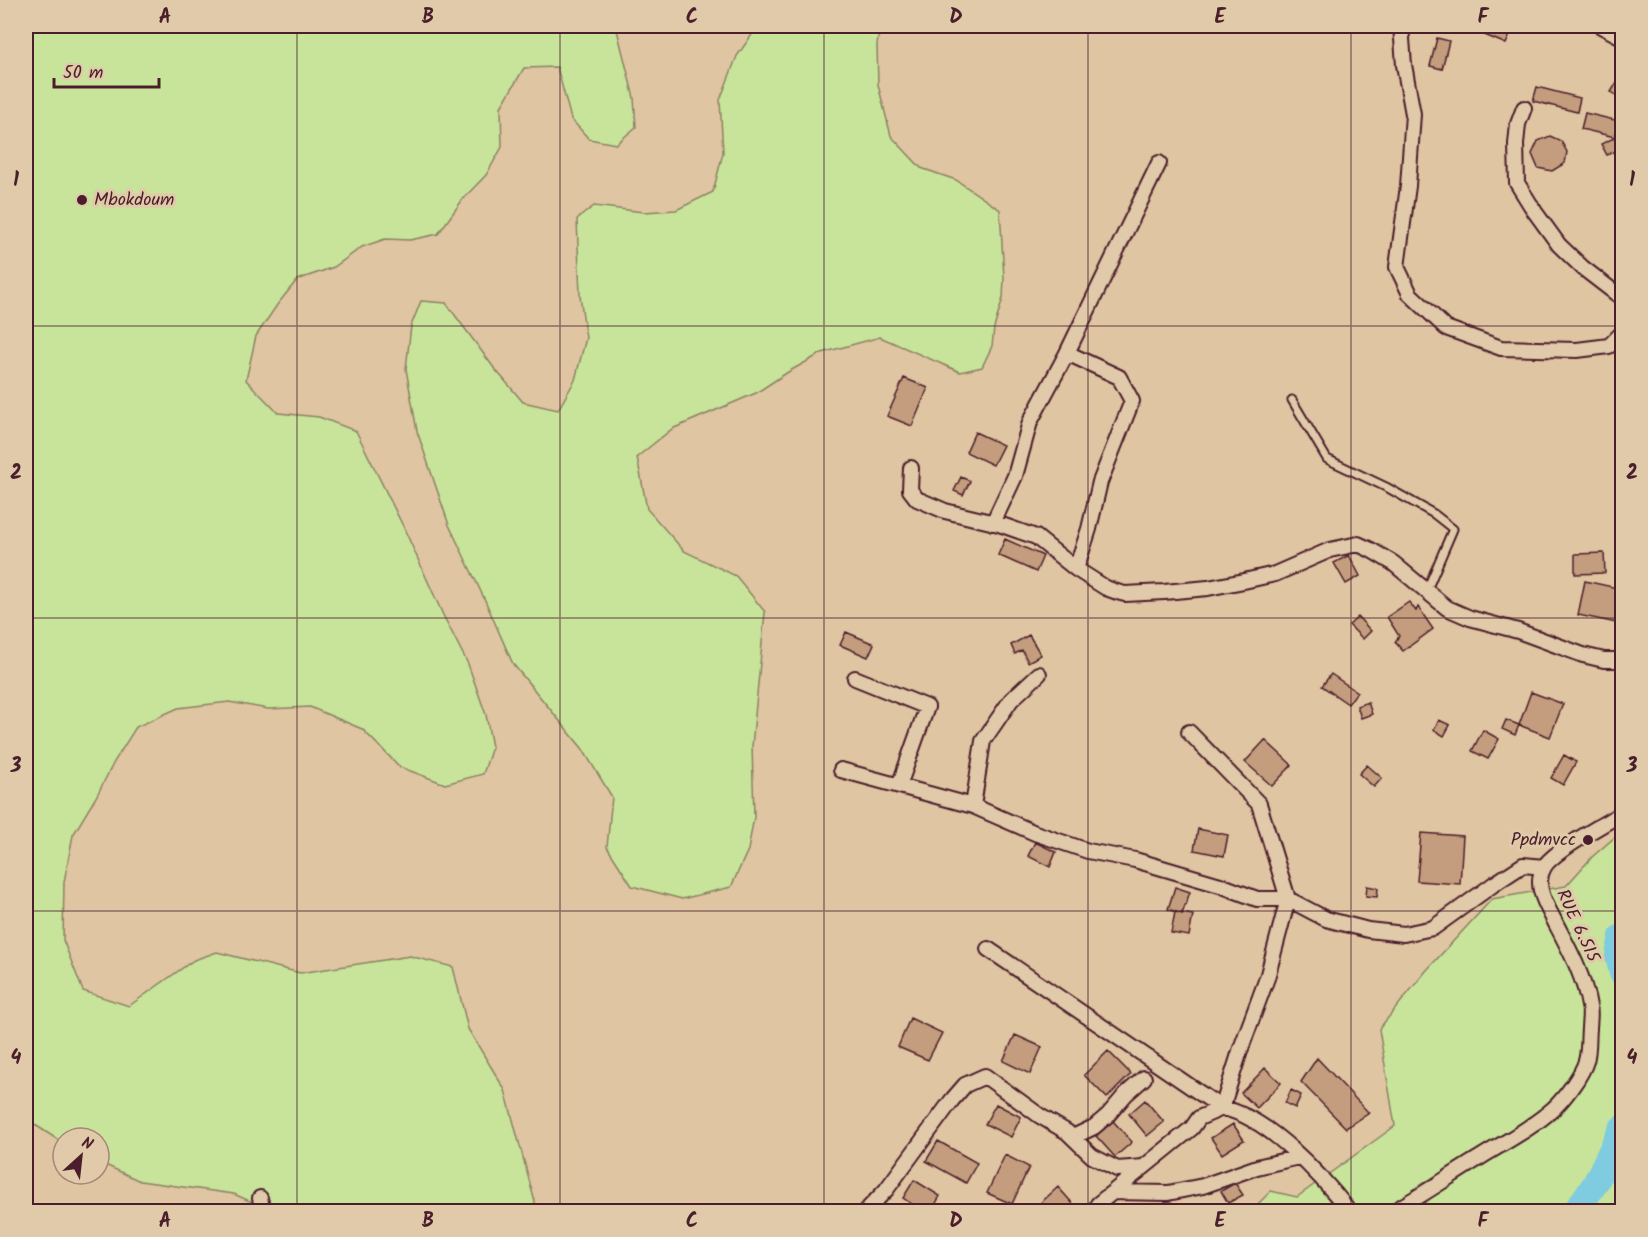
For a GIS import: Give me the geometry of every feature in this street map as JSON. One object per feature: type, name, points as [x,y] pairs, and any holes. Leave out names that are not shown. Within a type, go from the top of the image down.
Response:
[{"type":"street","points":[[1401,26],[1404,65],[1413,114],[1408,186],[1397,267],[1410,294],[1446,328],[1501,348],[1577,350],[1609,346],[1623,333]]},
{"type":"street","points":[[1601,26],[1623,37]]},
{"type":"street","points":[[1524,108],[1518,124],[1516,144],[1517,183],[1559,245],[1583,268],[1623,298]]},
{"type":"street","points":[[993,523],[1015,476],[1030,422],[1067,353],[1159,163]]},
{"type":"street","points":[[1067,353],[1119,377],[1132,401],[1100,482],[1089,529],[1076,568]]},
{"type":"street","points":[[911,468],[910,490],[916,499],[945,511],[1036,537],[1076,568],[1106,588],[1117,592],[1125,594],[1208,588],[1275,574],[1330,550],[1358,544],[1393,563],[1447,608],[1470,618],[1594,658],[1623,660]]},
{"type":"street","points":[[973,806],[983,741],[1011,700],[1040,674]]},
{"type":"street","points":[[855,678],[927,707],[899,786]]},
{"type":"street","points":[[1094,1212],[1098,1204],[1192,1128],[1199,1118],[1222,1108],[1253,1012],[1267,978],[1288,899],[1259,804],[1189,732]]},
{"type":"street","points":[[841,770],[973,806],[1035,833],[1088,852],[1135,860],[1220,885],[1257,899],[1288,899],[1326,919],[1368,930],[1404,934],[1433,928],[1523,865],[1544,867],[1553,856],[1623,813]]},
{"type":"street","name":"RUE 6.515","points":[[1392,1212],[1513,1138],[1552,1109],[1567,1094],[1586,1061],[1590,1008],[1569,947],[1540,889],[1544,867]]},
{"type":"street","points":[[988,949],[1222,1108],[1235,1111],[1263,1125],[1330,1187],[1350,1212]]},
{"type":"street","points":[[865,1212],[886,1190],[965,1085],[985,1076],[1072,1137],[1092,1156],[1117,1169],[1144,1167]]},
{"type":"street","points":[[1072,1137],[1094,1127],[1144,1078]]},
{"type":"street","points":[[1113,1192],[1168,1193],[1203,1186],[1257,1167],[1299,1157]]},
{"type":"street","points":[[260,1197],[263,1212]]},
{"type":"lane","points":[[1292,400],[1327,459],[1388,488],[1434,514],[1453,529],[1426,592]]},
{"type":"green space","points":[[26,26],[616,26],[634,98],[636,127],[616,144],[589,139],[571,119],[557,67],[524,68],[501,107],[502,147],[486,175],[463,199],[438,234],[410,240],[385,239],[362,247],[334,267],[297,280],[256,336],[246,380],[278,413],[319,417],[356,431],[468,664],[486,715],[492,747],[483,774],[445,784],[400,767],[362,729],[310,707],[268,709],[229,702],[178,708],[136,727],[73,835],[64,882],[63,940],[83,991],[129,1006],[194,960],[217,952],[300,973],[410,956],[453,967],[468,1029],[505,1090],[539,1211],[272,1211],[234,1194],[140,1181],[111,1168],[111,1126],[51,1126],[51,1135],[26,1119]]},
{"type":"green space","points":[[758,26],[880,26],[877,45],[878,85],[891,136],[921,168],[956,180],[1000,210],[1003,298],[994,328],[992,346],[982,367],[960,372],[880,337],[822,353],[756,393],[672,429],[637,457],[647,509],[684,551],[736,576],[765,612],[752,746],[754,817],[748,850],[731,887],[682,899],[632,886],[607,847],[612,797],[582,748],[513,664],[449,525],[417,431],[406,369],[411,326],[421,301],[446,303],[494,368],[523,402],[558,410],[575,380],[586,338],[580,295],[577,219],[594,206],[644,212],[676,210],[713,192],[723,153],[720,100],[737,56]]},
{"type":"green space","points":[[1622,831],[1622,1211],[1250,1212],[1271,1191],[1297,1197],[1395,1126],[1379,1029],[1426,971],[1492,899],[1566,886],[1592,857]]},
{"type":"building","points":[[1483,26],[1514,26],[1506,44],[1480,33]]},
{"type":"building","points":[[1437,38],[1449,41],[1442,69],[1430,66]]},
{"type":"building","points":[[1619,79],[1622,81],[1621,98],[1611,92]]},
{"type":"building","points":[[1537,87],[1580,98],[1577,112],[1533,101]]},
{"type":"building","points":[[1585,113],[1619,121],[1615,137],[1581,129]]},
{"type":"building","points":[[1620,135],[1622,148],[1607,155],[1601,144]]},
{"type":"building","points":[[1550,136],[1561,141],[1567,152],[1565,163],[1552,171],[1538,168],[1532,154],[1538,141]]},
{"type":"building","points":[[904,378],[928,388],[912,426],[887,416]]},
{"type":"building","points":[[975,432],[1003,445],[993,465],[966,452]]},
{"type":"building","points":[[961,477],[970,481],[963,495],[954,491]]},
{"type":"building","points":[[1005,539],[1043,556],[1036,572],[998,555]]},
{"type":"building","points":[[1604,553],[1605,573],[1575,574],[1575,554]]},
{"type":"building","points":[[1349,555],[1360,576],[1346,584],[1334,563]]},
{"type":"building","points":[[1585,581],[1622,589],[1617,623],[1578,615]]},
{"type":"building","points":[[1409,602],[1416,611],[1418,607],[1433,629],[1403,651],[1395,642],[1399,636],[1387,617]]},
{"type":"building","points":[[1358,617],[1371,631],[1363,639],[1349,625]]},
{"type":"building","points":[[846,632],[874,644],[868,657],[840,645]]},
{"type":"building","points":[[1029,635],[1041,655],[1028,662],[1022,650],[1015,654],[1011,645]]},
{"type":"building","points":[[1331,674],[1357,692],[1348,704],[1322,686]]},
{"type":"building","points":[[1531,692],[1563,704],[1550,737],[1519,725]]},
{"type":"building","points":[[1368,702],[1372,714],[1361,718],[1357,706]]},
{"type":"building","points":[[1439,720],[1450,725],[1444,736],[1434,730]]},
{"type":"building","points":[[1506,720],[1519,725],[1515,735],[1502,729]]},
{"type":"building","points":[[1483,730],[1499,739],[1488,759],[1472,751]]},
{"type":"building","points":[[1265,740],[1292,765],[1272,786],[1245,762]]},
{"type":"building","points":[[1564,755],[1576,762],[1563,785],[1551,778]]},
{"type":"building","points":[[1367,765],[1382,778],[1374,787],[1359,774]]},
{"type":"building","points":[[1198,829],[1228,835],[1224,856],[1194,850]]},
{"type":"building","points":[[1421,833],[1463,836],[1460,884],[1417,881]]},
{"type":"building","points":[[1035,842],[1056,852],[1050,867],[1028,856]]},
{"type":"building","points":[[1367,886],[1378,888],[1377,897],[1366,896]]},
{"type":"building","points":[[1175,887],[1190,892],[1182,914],[1168,909]]},
{"type":"building","points":[[1175,912],[1193,915],[1189,936],[1171,933]]},
{"type":"building","points":[[910,1018],[942,1033],[928,1060],[898,1047]]},
{"type":"building","points":[[1015,1035],[1042,1047],[1030,1074],[1003,1061]]},
{"type":"building","points":[[1108,1051],[1131,1074],[1107,1098],[1084,1075]]},
{"type":"building","points":[[1317,1058],[1369,1113],[1346,1128],[1301,1082]]},
{"type":"building","points":[[1265,1068],[1281,1083],[1257,1108],[1241,1093]]},
{"type":"building","points":[[1291,1090],[1301,1095],[1295,1108],[1285,1103]]},
{"type":"building","points":[[1145,1100],[1164,1122],[1147,1136],[1129,1114]]},
{"type":"building","points":[[996,1104],[1021,1117],[1011,1137],[985,1124]]},
{"type":"building","points":[[1113,1121],[1132,1142],[1115,1157],[1096,1136]]},
{"type":"building","points":[[1233,1124],[1244,1140],[1222,1154],[1211,1138]]},
{"type":"building","points":[[938,1141],[977,1163],[966,1183],[926,1161]]},
{"type":"building","points":[[1005,1155],[1029,1167],[1012,1204],[987,1193]]},
{"type":"building","points":[[914,1180],[940,1196],[931,1212],[924,1212],[903,1198]]},
{"type":"building","points":[[1235,1183],[1243,1195],[1228,1203],[1221,1191]]},
{"type":"building","points":[[1058,1187],[1074,1205],[1067,1212],[1040,1212],[1036,1207]]},
{"type":"waterway","points":[[1622,937],[1618,956],[1622,973]]},
{"type":"waterway","points":[[1575,1212],[1595,1184],[1622,1128]]},
{"type":"place","name":"Mbokdoum","points":[[82,200]]},
{"type":"place","name":"Ppdmvcc","points":[[1588,840]]}]
